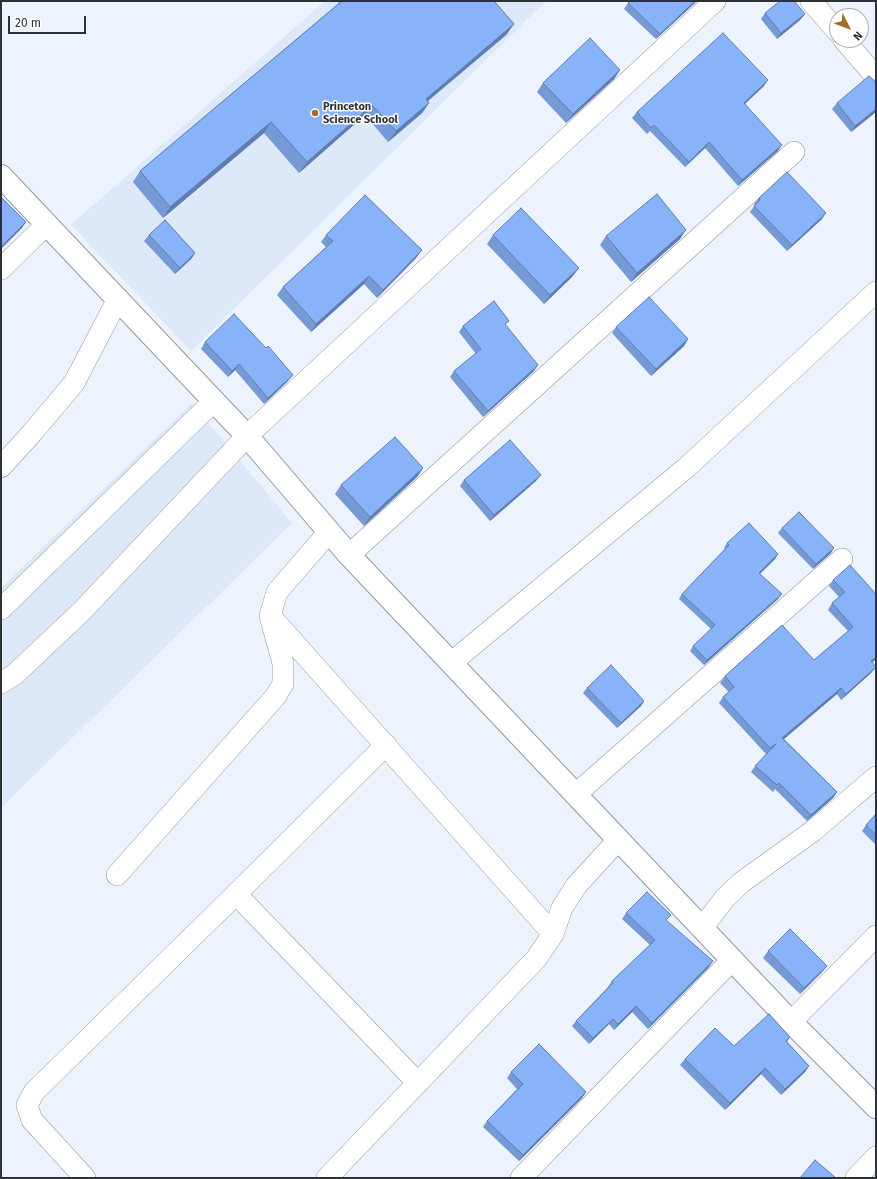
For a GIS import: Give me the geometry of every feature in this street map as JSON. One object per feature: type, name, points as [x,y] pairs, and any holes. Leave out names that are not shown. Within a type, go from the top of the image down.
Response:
[{"type":"street","points":[[1,683],[14,675],[82,611],[247,436],[715,1]]},
{"type":"street","points":[[811,1],[829,22]]},
{"type":"street","points":[[851,48],[876,77]]},
{"type":"street","points":[[349,555],[794,152]]},
{"type":"street","points":[[1,176],[247,436],[349,555],[791,1022],[876,1108]]},
{"type":"street","points":[[1,269],[46,224]]},
{"type":"street","points":[[451,663],[686,468],[876,292]]},
{"type":"street","points":[[1,467],[74,383],[118,299]]},
{"type":"street","points":[[1,609],[214,401]]},
{"type":"street","points":[[117,875],[275,697],[283,684],[283,663],[270,616],[277,592],[329,532]]},
{"type":"street","points":[[576,794],[842,559]]},
{"type":"street","points":[[270,616],[553,934]]},
{"type":"street","points":[[86,1178],[32,1120],[27,1105],[34,1092],[386,745]]},
{"type":"street","points":[[702,928],[725,898],[742,882],[813,831],[876,778]]},
{"type":"street","points":[[327,1178],[536,959],[553,934],[562,908],[576,886],[618,840]]},
{"type":"street","points":[[236,894],[418,1083]]},
{"type":"street","points":[[791,1022],[876,936]]},
{"type":"street","points":[[521,1178],[732,960]]},
{"type":"street","points":[[856,1178],[876,1157]]},
{"type":"shaded area","name":"Princeton Science School","points":[[325,1],[546,1],[191,351],[71,225]]},
{"type":"shaded area","points":[[192,403],[292,523],[1,808],[1,588]]},
{"type":"building","points":[[342,1],[494,1],[514,24],[426,99],[429,103],[396,131],[372,105],[307,162],[271,122],[170,207],[140,171]]},
{"type":"building","points":[[630,1],[695,1],[660,34],[628,3]]},
{"type":"building","points":[[780,1],[794,1],[805,14],[781,33],[765,13]]},
{"type":"building","points":[[723,33],[768,80],[744,103],[782,145],[742,180],[709,142],[689,162],[654,125],[651,128],[637,112]]},
{"type":"building","points":[[590,38],[620,70],[573,114],[543,83]]},
{"type":"building","points":[[869,76],[876,82],[876,109],[855,126],[837,103]]},
{"type":"building","points":[[787,172],[826,213],[792,245],[754,206],[760,200],[759,198]]},
{"type":"building","points":[[657,194],[686,230],[637,273],[606,236]]},
{"type":"building","points":[[365,195],[422,250],[383,290],[369,276],[316,324],[283,287],[333,241],[326,235]]},
{"type":"building","points":[[1,197],[26,222],[1,247]]},
{"type":"building","points":[[521,208],[579,268],[550,295],[493,235]]},
{"type":"building","points":[[165,220],[195,253],[180,268],[149,235]]},
{"type":"building","points":[[649,297],[688,339],[656,369],[616,327]]},
{"type":"building","points":[[494,301],[509,321],[505,324],[538,365],[488,411],[454,371],[481,349],[463,326]]},
{"type":"building","points":[[234,314],[266,348],[268,346],[293,375],[268,398],[239,364],[232,371],[205,342]]},
{"type":"building","points":[[395,437],[423,468],[370,517],[341,485]]},
{"type":"building","points":[[510,440],[541,475],[494,515],[464,480]]},
{"type":"building","points":[[799,512],[834,548],[816,564],[782,528]]},
{"type":"building","points":[[749,523],[778,554],[759,573],[782,594],[707,660],[693,646],[715,625],[682,594],[729,545],[727,543]]},
{"type":"building","points":[[850,565],[876,594],[876,657],[871,661],[876,667],[846,694],[841,688],[782,738],[837,792],[811,815],[779,783],[777,785],[755,766],[776,744],[770,748],[723,697],[734,687],[725,676],[782,625],[814,660],[853,627],[832,603],[845,592],[833,580]]},
{"type":"building","points":[[611,665],[644,701],[621,723],[587,688]]},
{"type":"building","points":[[876,814],[876,835],[866,825]]},
{"type":"building","points":[[647,892],[671,915],[666,920],[713,961],[652,1023],[636,1006],[618,1024],[613,1019],[593,1038],[576,1021],[613,983],[612,981],[655,940],[626,913]]},
{"type":"building","points":[[790,929],[827,966],[804,988],[768,951]]},
{"type":"building","points":[[769,1014],[790,1037],[786,1041],[809,1066],[785,1089],[765,1068],[730,1103],[685,1059],[715,1028],[734,1046]]},
{"type":"building","points":[[539,1044],[586,1092],[523,1155],[487,1121],[523,1084],[511,1072]]},
{"type":"building","points":[[815,1160],[836,1178],[800,1178]]},
{"type":"place","name":"Princeton Science School","points":[[315,113]]}]
